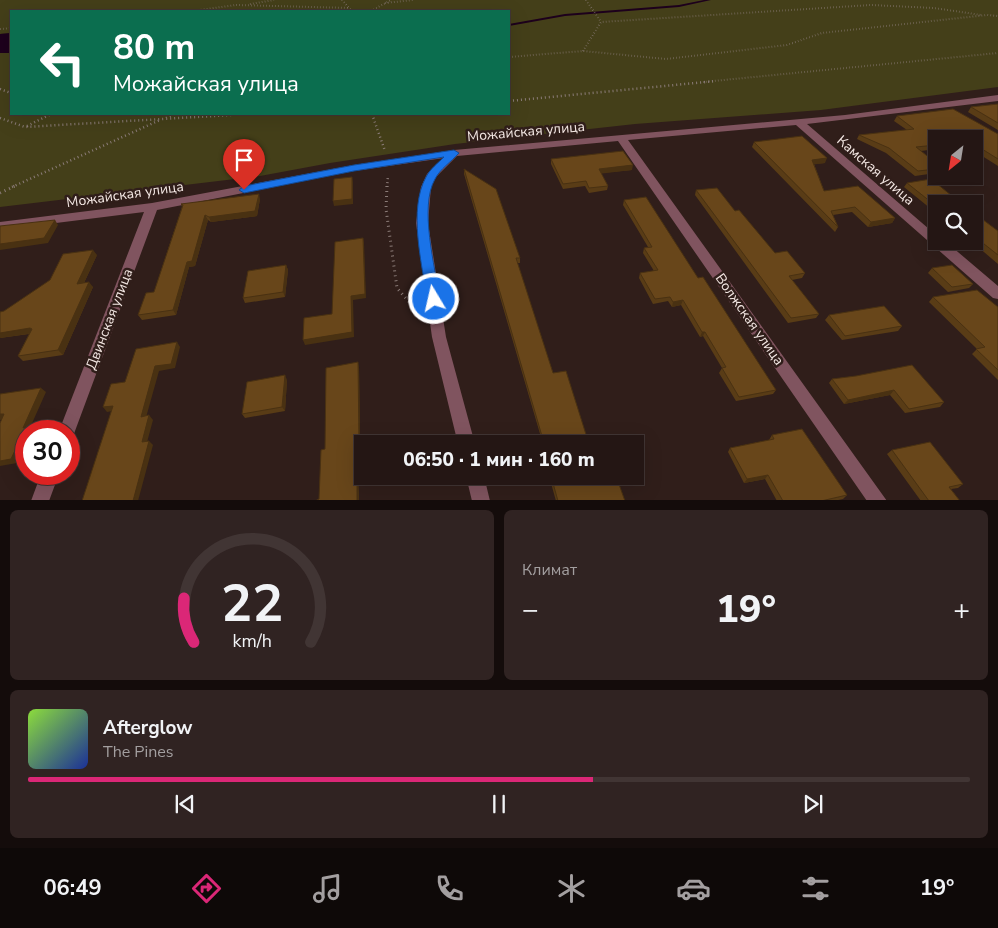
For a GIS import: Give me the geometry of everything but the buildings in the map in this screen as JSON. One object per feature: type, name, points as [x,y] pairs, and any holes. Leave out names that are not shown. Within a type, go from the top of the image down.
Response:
[{"type":"street","name":"Можайская улица","points":[[0,226],[152,207],[389,162],[454,153],[845,118],[998,98]]},
{"type":"street","points":[[946,104],[960,113]]},
{"type":"street","name":"Камская улица","points":[[797,121],[928,234]]},
{"type":"street","name":"Волжская улица","points":[[621,138],[878,500]]},
{"type":"street","points":[[454,153],[431,176],[426,187],[422,223],[439,337],[465,435]]},
{"type":"street","name":"Двинская улица","points":[[71,420],[152,207]]},
{"type":"street","name":"Камская улица","points":[[947,250],[998,294]]},
{"type":"street","points":[[40,500],[46,485]]},
{"type":"street","points":[[477,485],[481,500]]},
{"type":"path","points":[[199,10],[274,0]]},
{"type":"path","points":[[342,0],[350,8]]},
{"type":"path","points":[[373,10],[390,0]]},
{"type":"path","points":[[385,3],[413,0]]},
{"type":"path","points":[[586,0],[601,22]]},
{"type":"path","points":[[236,5],[350,8]]},
{"type":"path","points":[[601,22],[871,5],[934,8],[998,16]]},
{"type":"path","points":[[510,57],[583,51],[666,59],[787,45],[822,33],[987,15]]},
{"type":"path","points":[[583,51],[601,22]]},
{"type":"path","points":[[510,101],[998,53]]},
{"type":"path","points":[[25,127],[49,115]]},
{"type":"path","points":[[0,193],[172,115]]},
{"type":"path","points":[[0,118],[25,127],[231,115]]},
{"type":"path","points":[[372,115],[389,162],[386,209],[397,288],[439,337]]},
{"type":"shaded area","points":[[0,0],[998,0],[998,87],[821,110],[635,124],[455,144],[260,176],[0,207],[0,53],[10,53],[10,115],[510,115],[510,10],[10,10],[10,33],[0,34]]},
{"type":"shaded area","points":[[10,33],[10,53],[0,53],[0,34]]},
{"type":"waterway","points":[[510,25],[565,15],[679,6],[709,0]]},
{"type":"route","points":[[244,190],[354,168],[454,153],[431,176],[426,187],[422,223],[434,299]]}]
